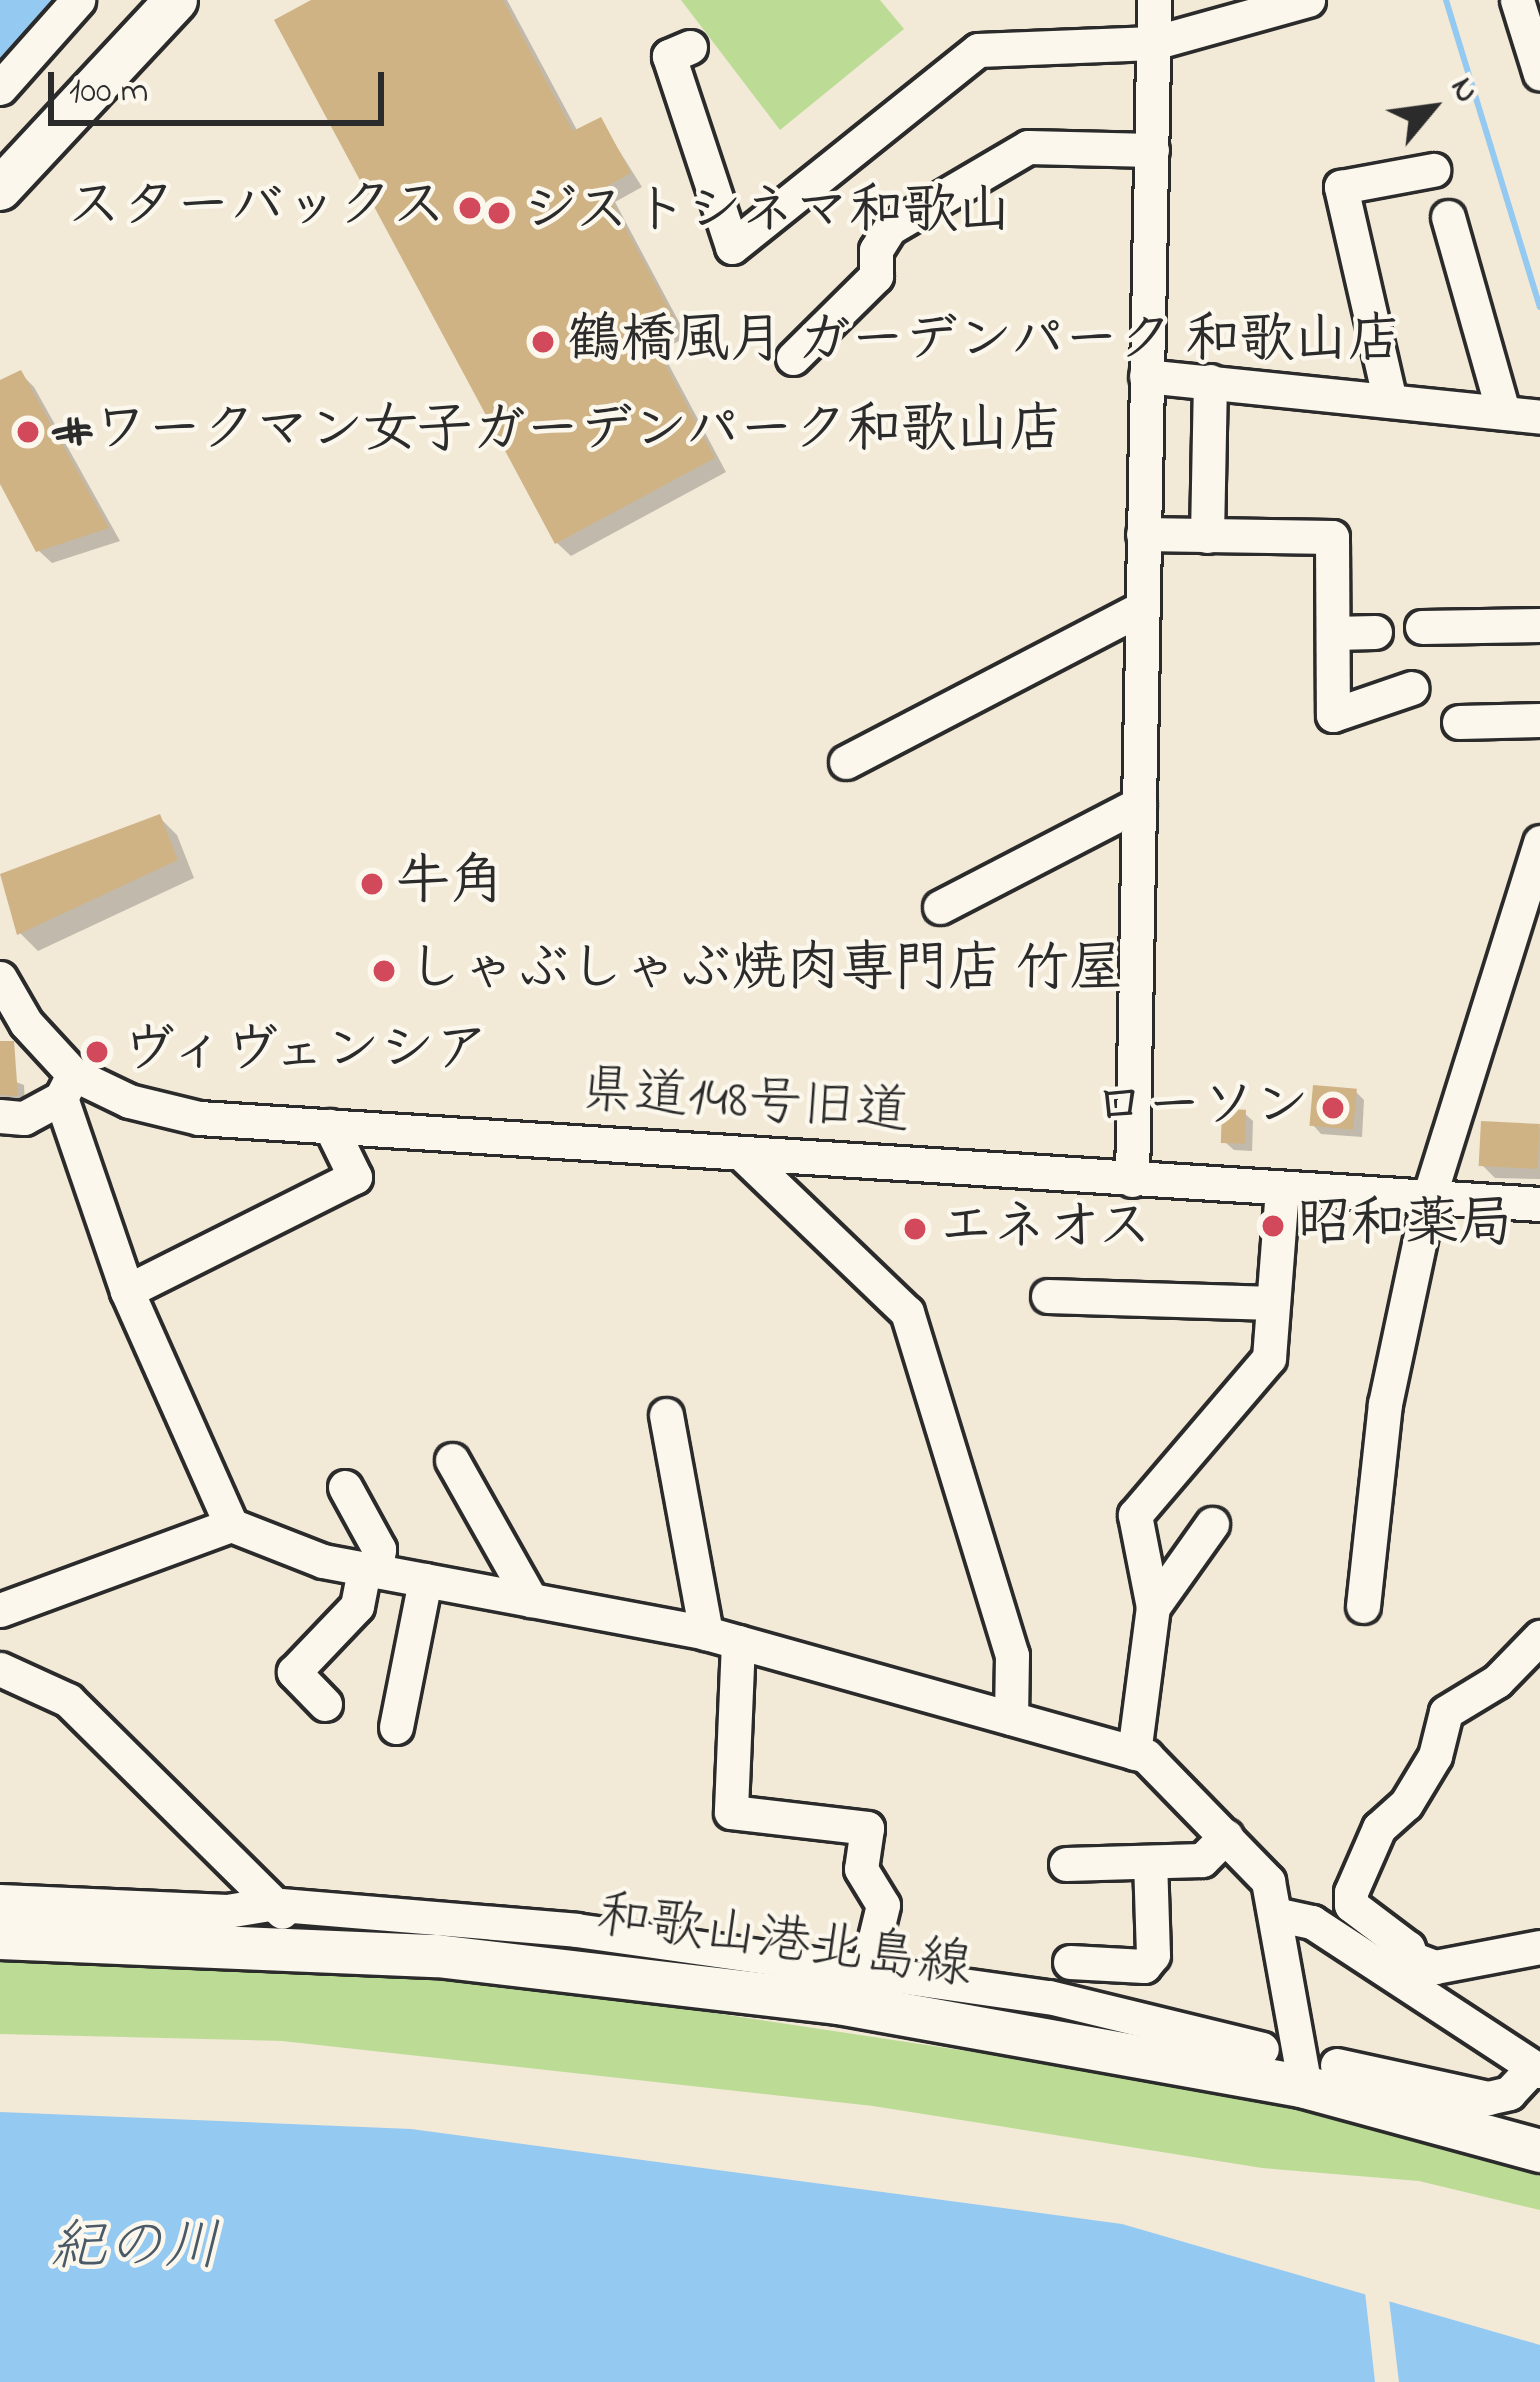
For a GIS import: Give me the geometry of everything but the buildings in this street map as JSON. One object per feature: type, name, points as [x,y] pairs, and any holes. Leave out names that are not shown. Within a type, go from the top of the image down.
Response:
[{"type":"main road","points":[[0,189],[176,0]]},
{"type":"main road","name":"和歌山港北島線","points":[[0,1938],[437,1956],[839,2003],[1321,2076],[1540,2151]]},
{"type":"street","points":[[0,88],[78,0]]},
{"type":"street","points":[[1132,1180],[1154,0]]},
{"type":"street","points":[[690,47],[669,56],[732,247],[978,50],[1153,43],[1309,0]]},
{"type":"street","points":[[1517,0],[1540,74]]},
{"type":"street","points":[[793,358],[876,276],[876,250],[890,228],[1028,147],[1151,150]]},
{"type":"street","points":[[1390,401],[1341,187],[1433,170]]},
{"type":"street","points":[[1448,218],[1503,412]]},
{"type":"street","points":[[1147,376],[1540,417]]},
{"type":"street","points":[[1207,536],[1210,381]]},
{"type":"street","points":[[1143,534],[1332,537],[1333,715],[1412,688]]},
{"type":"street","points":[[846,762],[1142,608]]},
{"type":"street","points":[[1422,627],[1540,625]]},
{"type":"street","points":[[1333,633],[1375,632]]},
{"type":"street","points":[[1459,722],[1540,721]]},
{"type":"street","points":[[940,907],[1138,804]]},
{"type":"street","points":[[1363,1606],[1384,1404],[1429,1197],[1540,842]]},
{"type":"street","name":"県道148号旧道","points":[[0,978],[67,1086],[199,1118],[1540,1204]]},
{"type":"street","points":[[0,1116],[24,1118],[67,1086],[127,1291],[231,1525]]},
{"type":"street","points":[[127,1291],[355,1178],[330,1126]]},
{"type":"street","points":[[742,1155],[907,1312],[1012,1655],[1011,1718]]},
{"type":"street","points":[[1134,1753],[1153,1607],[1135,1516],[1269,1358],[1282,1189]]},
{"type":"street","points":[[1048,1295],[1273,1303]]},
{"type":"street","points":[[666,1415],[722,1637],[731,1812],[867,1828],[861,1869],[883,1905],[868,1966]]},
{"type":"street","points":[[452,1460],[531,1600]]},
{"type":"street","points":[[325,1705],[294,1672],[357,1606],[379,1549],[345,1487]]},
{"type":"street","points":[[1153,1607],[1212,1524]]},
{"type":"street","points":[[0,1610],[231,1525],[370,1570],[722,1637],[1134,1753],[1268,1881],[1321,2076],[1487,2098],[1509,2093],[1536,2069],[1345,1942],[1279,1915]]},
{"type":"street","points":[[396,1726],[425,1580]]},
{"type":"street","points":[[1412,1961],[1408,1948],[1352,1905],[1351,1892],[1378,1828],[1406,1804],[1435,1756],[1446,1712],[1497,1681],[1540,1637]]},
{"type":"street","points":[[0,1669],[68,1700],[269,1904],[293,1919],[414,1938],[437,1956]]},
{"type":"street","points":[[1066,1864],[1202,1860],[1226,1836]]},
{"type":"street","points":[[1070,1962],[1144,1966],[1154,1955],[1150,1862]]},
{"type":"street","points":[[0,1900],[226,1911],[269,1904],[576,1930],[868,1966],[1049,1997],[1262,2049]]},
{"type":"street","points":[[1345,1942],[1361,1935],[1412,1961],[1436,1967],[1540,1947]]},
{"type":"green space","points":[[681,0],[880,0],[904,29],[780,130]]},
{"type":"green space","points":[[0,1961],[487,1979],[1200,2086],[1540,2170],[1540,2210],[1419,2181],[1262,2168],[873,2106],[282,2041],[0,2034]]},
{"type":"water","points":[[0,0],[54,0],[0,61]]},
{"type":"water","name":"紀の川","points":[[0,2112],[411,2129],[1122,2224],[1540,2345],[1540,2382],[0,2382]]},
{"type":"pier","points":[[1365,2292],[1389,2299],[1399,2382],[1375,2382]]},
{"type":"waterway","points":[[1446,0],[1540,307]]},
{"type":"place","name":"スターバックス","points":[[470,208]]},
{"type":"place","name":"ジストシネマ和歌山","points":[[499,213]]},
{"type":"place","name":"鶴橋風月 ガーデンパーク 和歌山店","points":[[543,342]]},
{"type":"place","name":"#ワークマン女子ガーデンパーク和歌山店","points":[[28,432]]},
{"type":"place","name":"牛角","points":[[372,884]]},
{"type":"place","name":"しゃぶしゃぶ焼肉専門店 竹屋","points":[[384,971]]},
{"type":"place","name":"ヴィヴェンシア","points":[[97,1052]]},
{"type":"place","name":"ローソン","points":[[1333,1108]]},
{"type":"place","name":"昭和薬局","points":[[1273,1226]]},
{"type":"place","name":"エネオス","points":[[915,1229]]}]
